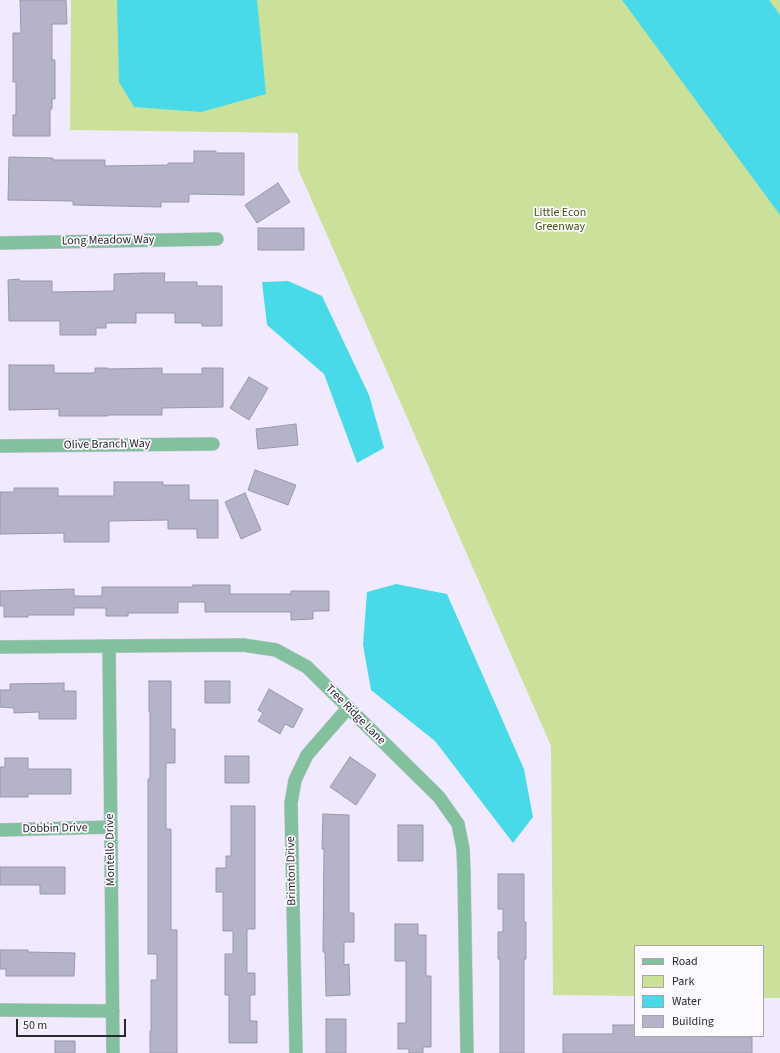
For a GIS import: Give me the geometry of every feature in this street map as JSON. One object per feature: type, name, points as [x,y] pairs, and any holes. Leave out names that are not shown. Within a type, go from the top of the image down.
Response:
[{"type":"street","name":"Long Meadow Way","points":[[0,243],[217,239]]},
{"type":"street","name":"Olive Branch Way","points":[[0,446],[213,444]]},
{"type":"street","name":"Tree Ridge Lane","points":[[0,647],[243,645],[276,650],[307,667],[439,797],[458,824],[463,849],[464,873],[467,1053]]},
{"type":"street","name":"Montello Drive","points":[[109,646],[113,1053]]},
{"type":"street","name":"Brimton Drive","points":[[296,1053],[291,803],[295,780],[307,755],[348,708]]},
{"type":"street","name":"Dobbin Drive","points":[[0,830],[110,827]]},
{"type":"street","points":[[0,1010],[113,1012]]},
{"type":"green space","name":"Little Econ Greenway","points":[[71,0],[780,0],[780,998],[764,998],[764,945],[634,945],[634,996],[553,995],[551,746],[298,169],[298,133],[70,130]]},
{"type":"water","points":[[117,0],[257,0],[266,94],[201,112],[134,107],[119,82]]},
{"type":"water","points":[[622,0],[769,0],[780,15],[780,215]]},
{"type":"water","points":[[288,281],[322,296],[369,395],[384,448],[357,463],[324,374],[267,325],[262,282]]},
{"type":"water","points":[[396,584],[447,594],[524,769],[533,817],[513,843],[435,741],[371,690],[363,645],[367,592]]},
{"type":"building","points":[[20,0],[66,0],[67,24],[52,24],[52,60],[55,60],[55,99],[52,99],[52,109],[50,109],[50,136],[13,136],[13,115],[16,115],[16,82],[13,82],[13,33],[21,33]]},
{"type":"building","points":[[194,151],[244,153],[244,195],[189,194],[189,202],[161,202],[161,207],[73,205],[73,201],[8,200],[9,157],[53,158],[53,160],[105,160],[105,166],[168,165],[168,163],[194,163]]},
{"type":"building","points":[[278,183],[290,202],[257,223],[245,205]]},
{"type":"building","points":[[258,228],[304,228],[304,250],[258,250]]},
{"type":"building","points":[[165,273],[164,282],[197,282],[197,286],[222,286],[222,326],[202,326],[202,323],[175,323],[175,313],[136,313],[136,323],[106,323],[106,328],[96,328],[96,335],[60,335],[60,321],[9,321],[8,280],[19,279],[20,281],[52,281],[52,292],[114,291],[114,274]]},
{"type":"building","points":[[9,365],[54,365],[54,373],[95,373],[95,368],[162,368],[162,374],[202,374],[202,368],[223,368],[223,407],[162,408],[162,415],[108,416],[59,416],[59,409],[9,410]]},
{"type":"building","points":[[249,377],[268,388],[249,420],[230,408]]},
{"type":"building","points":[[296,424],[298,445],[258,449],[256,429]]},
{"type":"building","points":[[255,470],[296,485],[288,505],[248,490]]},
{"type":"building","points":[[114,482],[163,482],[163,485],[189,485],[189,500],[218,500],[218,538],[197,538],[197,529],[168,529],[168,520],[109,521],[109,542],[64,542],[64,533],[0,534],[0,492],[14,492],[14,488],[58,488],[58,496],[114,496]]},
{"type":"building","points":[[245,493],[261,530],[241,539],[225,502]]},
{"type":"building","points":[[193,585],[230,585],[230,594],[291,594],[291,591],[329,591],[329,611],[313,611],[313,619],[291,620],[291,612],[205,612],[205,602],[178,602],[178,613],[128,613],[128,616],[106,616],[106,608],[74,608],[74,615],[28,615],[28,617],[4,617],[4,606],[0,606],[0,591],[74,589],[74,596],[102,596],[102,587],[193,587]]},
{"type":"building","points":[[149,681],[171,681],[171,729],[175,729],[175,763],[166,763],[166,829],[171,829],[171,930],[177,930],[177,1053],[150,1053],[151,980],[157,980],[157,954],[148,954],[148,779],[150,779]]},
{"type":"building","points":[[205,681],[230,681],[230,703],[205,703]]},
{"type":"building","points":[[64,683],[64,691],[76,691],[76,719],[39,719],[39,712],[14,713],[14,708],[0,707],[0,690],[10,690],[10,684]]},
{"type":"building","points":[[269,689],[303,709],[293,728],[285,724],[280,734],[258,721],[263,713],[258,710]]},
{"type":"building","points":[[225,756],[249,756],[249,783],[225,783]]},
{"type":"building","points":[[350,757],[376,775],[356,805],[330,787]]},
{"type":"building","points":[[5,758],[28,758],[28,769],[71,769],[71,794],[28,794],[28,797],[0,797],[0,767],[5,767]]},
{"type":"building","points":[[231,806],[255,806],[255,929],[247,929],[247,973],[255,973],[255,995],[250,995],[250,1021],[257,1021],[257,1043],[229,1043],[229,995],[225,995],[225,954],[233,954],[233,931],[223,931],[223,892],[216,892],[216,868],[226,868],[226,856],[231,856]]},
{"type":"building","points":[[323,814],[349,815],[349,913],[354,913],[354,942],[344,942],[344,965],[349,964],[350,995],[326,996],[325,952],[323,952]]},
{"type":"building","points":[[398,825],[423,825],[423,861],[398,861]]},
{"type":"building","points":[[0,867],[65,867],[65,894],[40,894],[40,885],[0,885]]},
{"type":"building","points":[[498,874],[524,874],[526,959],[524,959],[524,1053],[500,1053],[500,959],[498,959],[498,932],[503,932],[503,909],[498,909]]},
{"type":"building","points":[[395,924],[418,924],[418,935],[426,935],[426,976],[431,976],[431,1047],[423,1047],[423,1053],[409,1053],[409,1049],[398,1049],[398,1023],[406,1023],[406,961],[395,961]]},
{"type":"building","points":[[0,950],[75,953],[74,976],[6,976],[6,969],[0,969]]},
{"type":"building","points":[[326,1019],[346,1019],[346,1053],[326,1053]]},
{"type":"building","points":[[613,1025],[634,1025],[634,1037],[752,1037],[752,1053],[563,1053],[563,1034],[613,1034]]},
{"type":"building","points":[[55,1041],[75,1041],[75,1053],[55,1053]]}]
